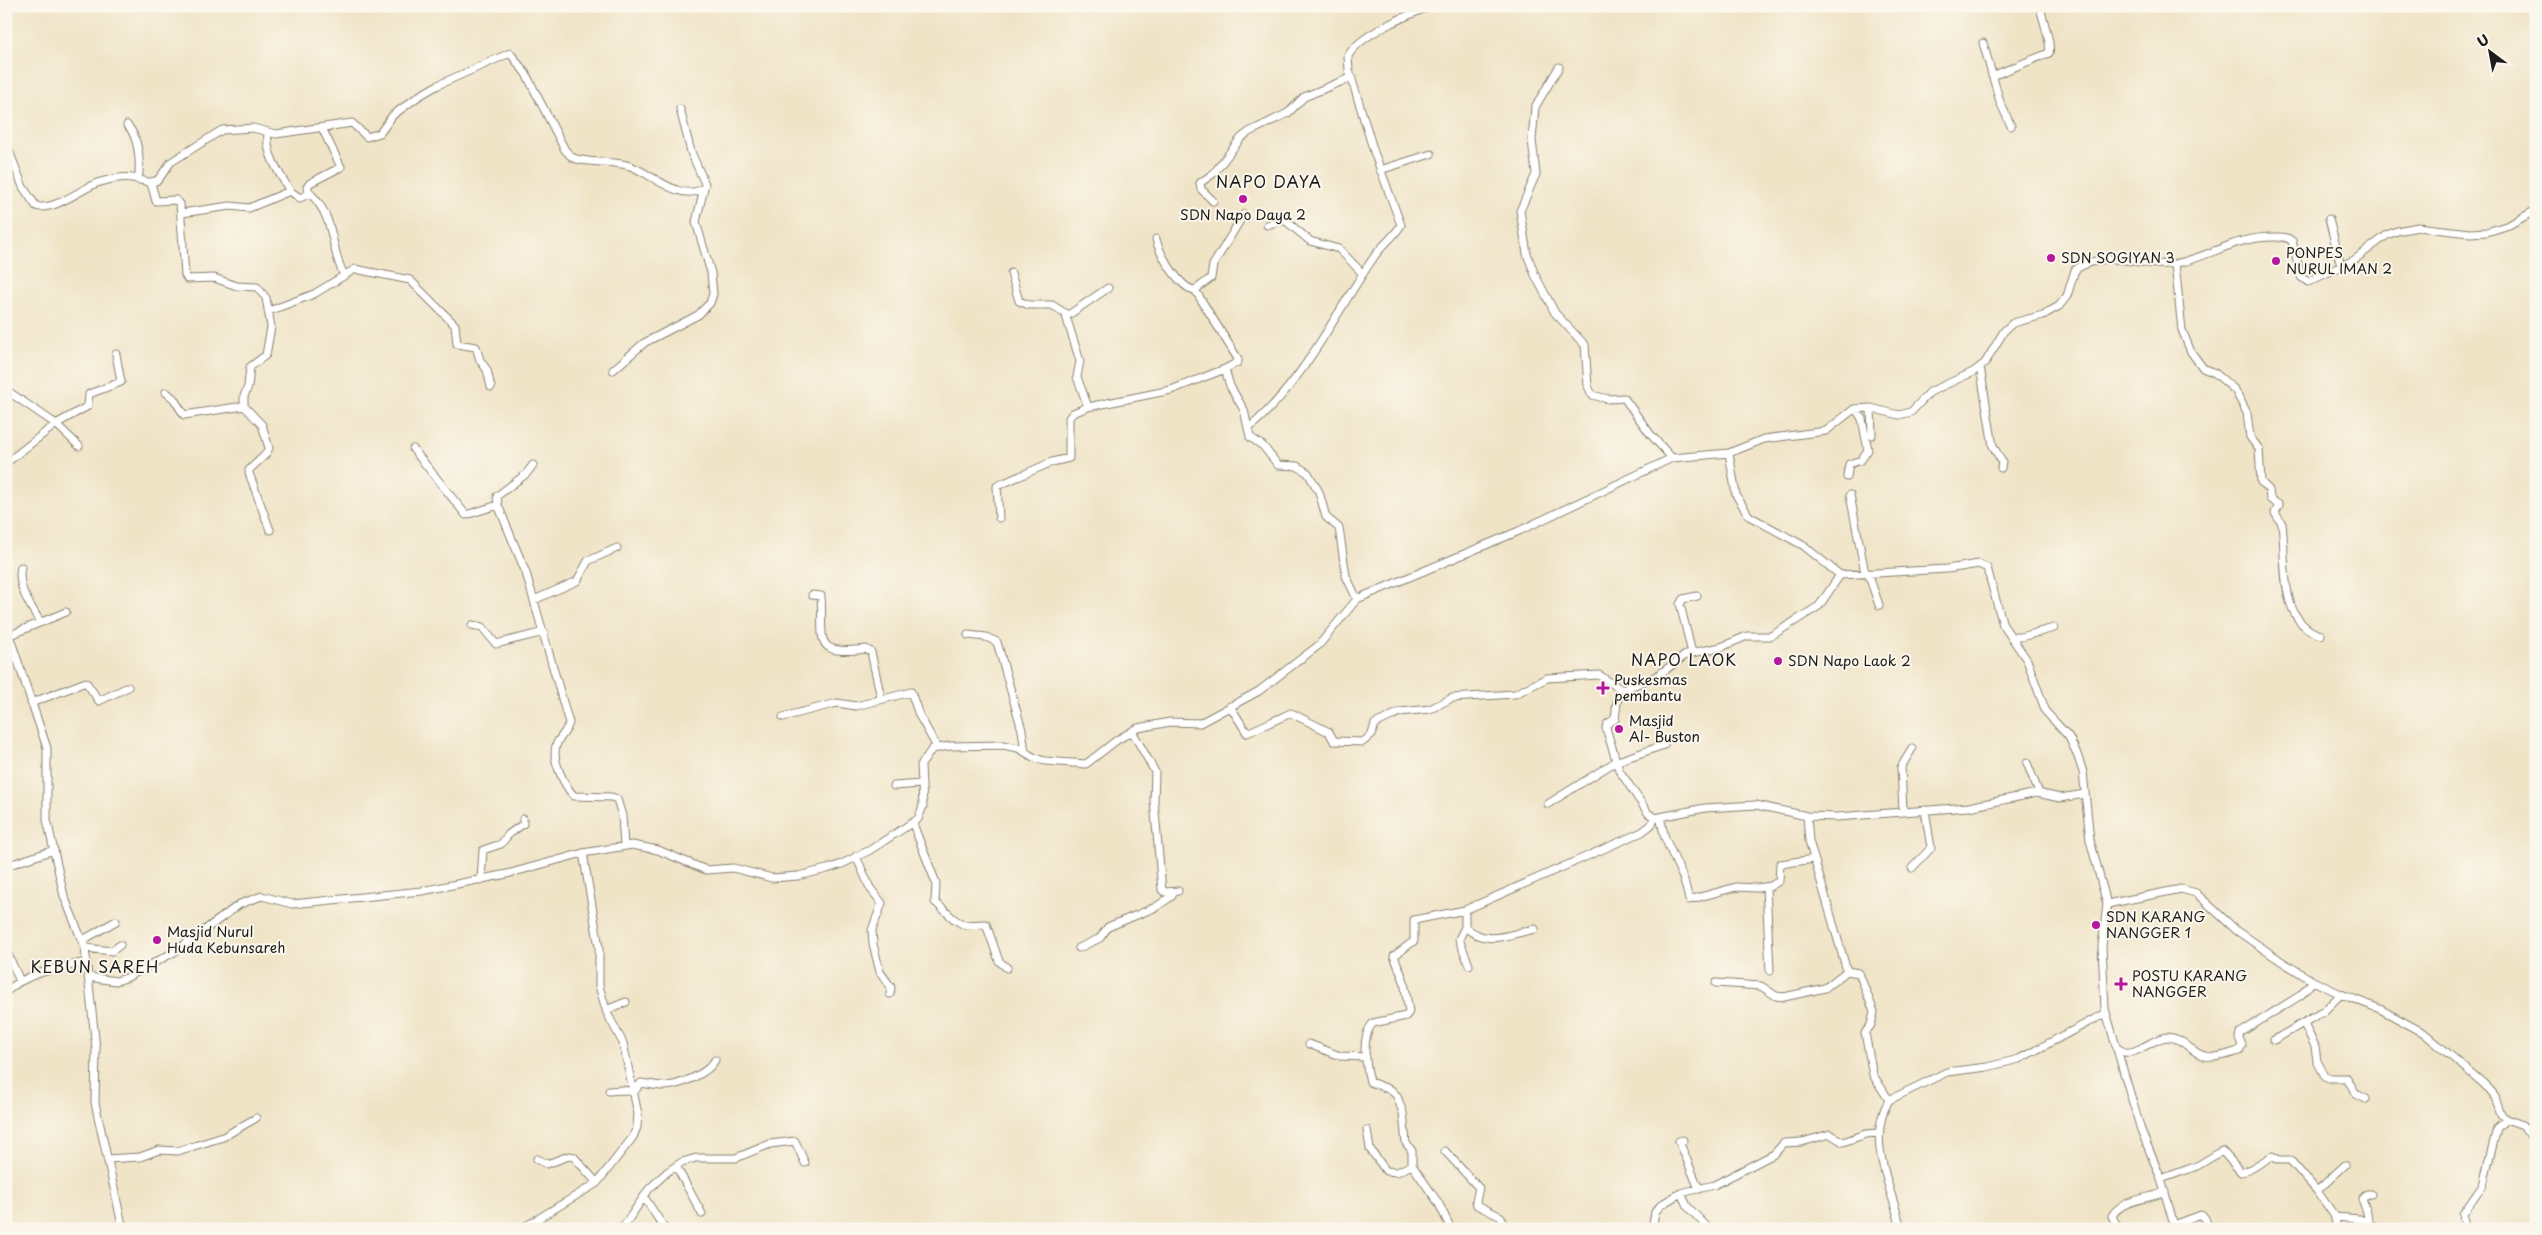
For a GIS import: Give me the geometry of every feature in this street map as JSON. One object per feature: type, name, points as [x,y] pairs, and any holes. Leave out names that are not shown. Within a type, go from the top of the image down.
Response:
[{"type":"street","points":[[1248,428],[1286,391],[1338,316],[1383,245],[1401,225],[1380,170],[1352,77],[1348,56],[1353,48],[1411,14],[1431,6]]},
{"type":"street","points":[[1992,76],[2048,53],[2050,48],[2040,6]]},
{"type":"street","points":[[1983,43],[1992,76],[2010,126]]},
{"type":"street","points":[[6,142],[22,187],[32,202],[41,208],[59,202],[99,182],[126,178],[151,183],[158,180],[171,162],[222,130],[253,128],[276,134],[352,123],[367,137],[380,133],[393,115],[420,96],[438,85],[510,53],[526,74],[565,150],[573,158],[629,166],[686,193],[694,193],[704,188]]},
{"type":"street","points":[[1559,67],[1535,106],[1532,140],[1536,174],[1520,211],[1528,259],[1555,313],[1585,345],[1588,386],[1592,394],[1608,399],[1624,398],[1647,431],[1672,458]]},
{"type":"street","points":[[1213,201],[1201,189],[1200,184],[1214,173],[1241,138],[1257,127],[1288,113],[1304,97],[1352,77]]},
{"type":"street","points":[[613,370],[644,343],[698,315],[710,303],[713,294],[711,272],[696,222],[704,188],[704,179],[691,152],[680,109]]},
{"type":"street","points":[[127,125],[133,131],[140,162],[138,180]]},
{"type":"street","points":[[322,128],[341,167],[310,183],[307,188],[325,212],[334,239],[338,266],[344,275]]},
{"type":"street","points":[[268,133],[268,145],[273,160],[290,191],[300,198],[310,193]]},
{"type":"street","points":[[1380,170],[1431,154]]},
{"type":"street","points":[[151,183],[156,201],[178,200],[182,213],[185,275],[187,278],[214,278],[237,286],[257,287],[266,298],[271,327],[268,350],[263,359],[250,367],[248,387],[244,396],[244,406],[262,425],[269,448],[265,455],[249,470],[249,473],[270,530]]},
{"type":"street","points":[[182,213],[230,206],[244,209],[290,191]]},
{"type":"street","points":[[88,977],[116,980],[126,978],[176,951],[227,912],[257,897],[267,897],[292,904],[341,901],[422,891],[482,880],[583,854],[627,846],[658,850],[706,870],[733,868],[772,878],[798,876],[842,864],[913,824],[922,810],[921,765],[928,754],[937,747],[1003,745],[1018,748],[1045,761],[1082,765],[1090,762],[1117,740],[1149,724],[1170,722],[1200,723],[1259,691],[1319,645],[1356,599],[1519,531],[1672,458],[1728,453],[1764,438],[1826,431],[1850,411],[1856,409],[1871,408],[1899,415],[1911,412],[1934,390],[1980,367],[1990,357],[2007,327],[2019,321],[2043,315],[2063,302],[2075,270],[2085,264],[2104,259],[2176,264],[2240,240],[2285,237],[2292,241],[2304,281],[2314,281],[2358,258],[2388,235],[2402,230],[2418,227],[2470,233],[2487,232],[2509,225],[2536,210]]},
{"type":"street","points":[[1156,238],[1166,260],[1184,286],[1188,290],[1195,290],[1210,278],[1213,265],[1244,214]]},
{"type":"street","points":[[2329,219],[2341,266]]},
{"type":"street","points":[[1267,225],[1284,220],[1310,241],[1339,249],[1364,274]]},
{"type":"street","points":[[2176,264],[2182,330],[2191,352],[2202,367],[2215,373],[2234,387],[2247,413],[2249,435],[2259,449],[2261,482],[2269,490],[2270,499],[2279,505],[2275,513],[2282,524],[2291,610],[2306,630],[2321,636]]},
{"type":"street","points":[[269,311],[314,294],[344,275],[358,269],[410,280],[455,325],[456,343],[476,347],[480,360],[487,370],[491,387]]},
{"type":"street","points":[[1011,273],[1019,301],[1029,305],[1052,306],[1067,316],[1080,361],[1077,377],[1088,407]]},
{"type":"street","points":[[1067,316],[1108,288]]},
{"type":"street","points":[[999,518],[997,486],[1052,462],[1068,460],[1070,456],[1070,416],[1088,407],[1171,390],[1238,362],[1195,290]]},
{"type":"street","points":[[6,463],[56,424],[88,406],[89,394],[121,382],[116,354]]},
{"type":"street","points":[[1980,367],[1993,446],[2002,462],[2001,468]]},
{"type":"street","points":[[1225,369],[1230,386],[1244,410],[1250,437],[1263,446],[1278,465],[1297,466],[1312,480],[1319,492],[1326,517],[1339,528],[1346,576],[1356,599]]},
{"type":"street","points":[[6,390],[56,424],[79,446]]},
{"type":"street","points":[[166,392],[174,398],[184,415],[244,406]]},
{"type":"street","points":[[1871,408],[1872,435]]},
{"type":"street","points":[[1847,477],[1849,464],[1861,460],[1868,450],[1862,419],[1856,409]]},
{"type":"street","points":[[413,450],[466,515],[498,505]]},
{"type":"street","points":[[1728,453],[1736,495],[1749,516],[1804,546],[1840,575],[1983,565],[1987,568],[1992,577],[2001,620],[2028,660],[2046,712],[2069,737],[2083,772],[2090,840],[2107,904],[2102,946],[2106,1013],[2141,1130],[2161,1179],[2175,1227],[2201,1215],[2205,1218],[2209,1229]]},
{"type":"street","points":[[533,465],[526,474],[498,496],[498,505],[526,573],[569,723],[556,747],[556,759],[561,774],[574,796],[611,797],[617,799],[627,846]]},
{"type":"street","points":[[1850,495],[1867,573],[1879,605]]},
{"type":"street","points":[[534,600],[577,581],[588,561],[617,548]]},
{"type":"street","points":[[22,568],[20,575],[22,589],[40,622]]},
{"type":"street","points":[[1814,859],[1780,864],[1779,881],[1766,887],[1736,887],[1688,900],[1684,880],[1665,838],[1658,817],[1643,808],[1616,762],[1606,726],[1615,719],[1617,702],[1622,690],[1657,676],[1677,659],[1692,653],[1721,647],[1747,636],[1771,636],[1818,606],[1840,575]]},
{"type":"street","points":[[812,595],[821,596],[822,638],[826,646],[833,650],[866,648],[871,652],[881,698]]},
{"type":"street","points":[[1692,653],[1680,604],[1683,599],[1697,596]]},
{"type":"street","points":[[10,635],[66,612]]},
{"type":"street","points":[[472,625],[482,627],[496,644],[544,632]]},
{"type":"street","points":[[6,626],[47,748],[47,820],[64,896],[84,944],[96,1048],[95,1103],[123,1229]]},
{"type":"street","points":[[2011,637],[2021,637],[2054,628]]},
{"type":"street","points":[[968,634],[986,636],[997,642],[1022,730],[1025,752]]},
{"type":"street","points":[[1230,706],[1247,733],[1291,714],[1329,732],[1334,741],[1363,742],[1372,734],[1376,724],[1400,712],[1430,709],[1456,697],[1515,694],[1546,678],[1599,675],[1622,690]]},
{"type":"street","points":[[31,703],[86,682],[99,701],[128,687]]},
{"type":"street","points":[[783,717],[838,704],[856,706],[908,692],[912,694],[919,714],[937,747]]},
{"type":"street","points":[[1079,948],[1100,938],[1108,927],[1156,907],[1176,892],[1165,892],[1162,890],[1154,801],[1155,772],[1132,731]]},
{"type":"street","points":[[1548,804],[1616,762],[1664,745]]},
{"type":"street","points":[[1903,811],[1900,767],[1912,749]]},
{"type":"street","points":[[2027,763],[2038,793]]},
{"type":"street","points":[[894,786],[921,784]]},
{"type":"street","points":[[1450,1229],[1439,1204],[1412,1166],[1412,1151],[1406,1143],[1400,1104],[1391,1090],[1371,1083],[1366,1057],[1366,1036],[1373,1023],[1406,1016],[1409,1012],[1404,981],[1394,956],[1414,941],[1414,920],[1465,910],[1642,832],[1658,817],[1705,808],[1748,805],[1780,809],[1807,816],[1837,817],[1969,807],[2038,793],[2060,798],[2085,794]]},
{"type":"street","points":[[1912,868],[1931,848],[1925,810]]},
{"type":"street","points":[[1807,816],[1814,859],[1847,972]]},
{"type":"street","points":[[482,880],[484,850],[501,844],[508,834],[522,824],[523,819]]},
{"type":"street","points":[[913,824],[936,883],[935,902],[954,919],[964,924],[986,924],[992,936],[999,961],[1008,968]]},
{"type":"street","points":[[6,866],[54,850]]},
{"type":"street","points":[[516,1229],[526,1226],[597,1183],[633,1137],[637,1127],[638,1114],[623,1043],[606,1010],[599,986],[599,946],[583,854]]},
{"type":"street","points":[[856,856],[870,888],[882,903],[872,930],[873,944],[880,972],[891,987],[890,994]]},
{"type":"street","points":[[1766,887],[1768,907],[1766,928],[1770,970]]},
{"type":"street","points":[[2107,904],[2175,890],[2191,890],[2236,930],[2313,981],[2380,1009],[2424,1033],[2456,1058],[2489,1090],[2506,1118],[2523,1125],[2536,1144]]},
{"type":"street","points":[[1465,910],[1464,927],[1459,939],[1469,965]]},
{"type":"street","points":[[84,944],[116,921]]},
{"type":"street","points":[[1464,927],[1471,933],[1491,940],[1535,929]]},
{"type":"street","points":[[84,944],[112,951],[120,945]]},
{"type":"street","points":[[6,950],[20,981]]},
{"type":"street","points":[[6,992],[20,981],[87,962]]},
{"type":"street","points":[[1716,983],[1761,986],[1776,996],[1784,997],[1825,988],[1847,972],[1859,973],[1874,1009],[1871,1025],[1865,1033],[1873,1075],[1889,1100]]},
{"type":"street","points":[[2118,1048],[2124,1053],[2130,1053],[2158,1039],[2169,1037],[2178,1039],[2207,1057],[2218,1057],[2239,1050],[2242,1046],[2239,1038],[2240,1033],[2301,995],[2313,981]]},
{"type":"street","points":[[2274,1040],[2324,1011],[2341,994]]},
{"type":"street","points":[[606,1010],[623,1005],[626,1002]]},
{"type":"street","points":[[1901,1229],[1884,1167],[1878,1133],[1883,1111],[1889,1100],[1947,1072],[1987,1068],[2019,1059],[2106,1013]]},
{"type":"street","points":[[2304,1024],[2315,1046],[2317,1061],[2326,1078],[2347,1078],[2356,1094],[2366,1099]]},
{"type":"street","points":[[1309,1044],[1340,1056],[1366,1057]]},
{"type":"street","points":[[634,1092],[641,1083],[665,1086],[697,1076],[713,1064],[715,1060]]},
{"type":"street","points":[[609,1091],[622,1090],[634,1092]]},
{"type":"street","points":[[107,1158],[140,1157],[159,1150],[178,1151],[193,1144],[216,1140],[256,1118]]},
{"type":"street","points":[[2465,1229],[2463,1214],[2483,1185],[2497,1128],[2506,1118]]},
{"type":"street","points":[[1368,1130],[1370,1149],[1386,1171],[1397,1172],[1412,1166]]},
{"type":"street","points":[[1644,1229],[1653,1224],[1658,1207],[1681,1194],[1714,1185],[1774,1154],[1782,1145],[1788,1142],[1802,1142],[1830,1134],[1843,1142],[1866,1134],[1878,1133]]},
{"type":"street","points":[[1683,1140],[1679,1141],[1680,1147],[1691,1164],[1700,1189]]},
{"type":"street","points":[[622,1229],[649,1189],[676,1166],[696,1158],[736,1158],[770,1144],[795,1141],[805,1163]]},
{"type":"street","points":[[1445,1151],[1479,1188],[1477,1204],[1502,1217],[1506,1229]]},
{"type":"street","points":[[2161,1179],[2198,1166],[2222,1152],[2241,1172],[2249,1170],[2272,1156],[2279,1160],[2290,1160],[2317,1191],[2335,1217],[2336,1223],[2333,1229]]},
{"type":"street","points":[[537,1159],[546,1164],[569,1156],[574,1157],[597,1183]]},
{"type":"street","points":[[676,1166],[702,1214]]},
{"type":"street","points":[[2317,1191],[2345,1166]]},
{"type":"street","points":[[2119,1229],[2112,1216],[2114,1212],[2127,1203],[2165,1192]]},
{"type":"street","points":[[1681,1194],[1687,1206],[1709,1229]]},
{"type":"street","points":[[2368,1221],[2362,1198],[2370,1194]]},
{"type":"street","points":[[644,1197],[665,1229]]},
{"type":"street","points":[[2335,1217],[2350,1217],[2368,1221],[2378,1229]]},
{"type":"place","name":"SDN Napo Daya 2","points":[[1243,199]]},
{"type":"place","name":"SDN SOGIYAN 3","points":[[2051,258]]},
{"type":"place","name":"PONPES NURUL IMAN 2","points":[[2276,261]]},
{"type":"place","name":"SDN Napo Laok 2","points":[[1778,661]]},
{"type":"place","name":"Puskesmas pembantu","points":[[1603,688]]},
{"type":"place","name":"Masjid Al- Buston","points":[[1619,729]]},
{"type":"place","name":"SDN KARANG NANGGER 1","points":[[2096,925]]},
{"type":"place","name":"Masjid Nurul Huda Kebunsareh","points":[[157,940]]},
{"type":"place","name":"POSTU KARANG NANGGER","points":[[2121,984]]},
{"type":"district","name":"NAPO DAYA","points":[[1269,182]]},
{"type":"district","name":"NAPO LAOK","points":[[1684,660]]},
{"type":"district","name":"KEBUN SAREH","points":[[95,967]]}]
